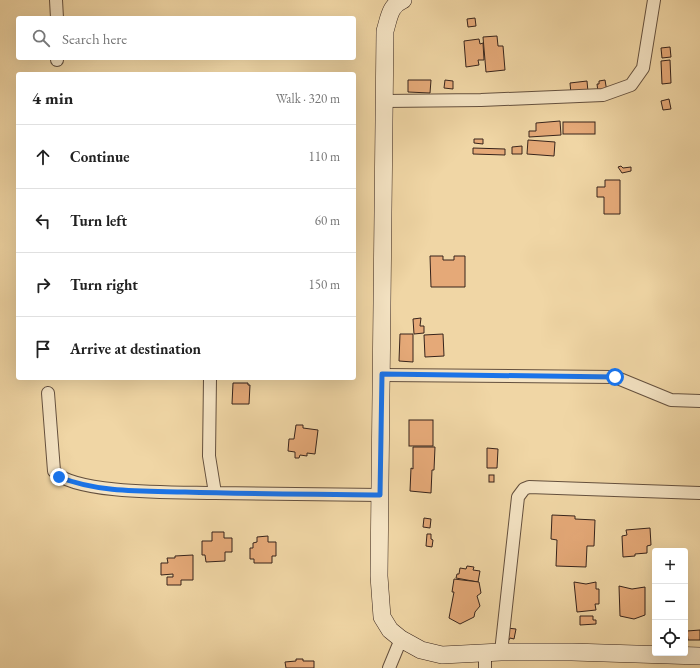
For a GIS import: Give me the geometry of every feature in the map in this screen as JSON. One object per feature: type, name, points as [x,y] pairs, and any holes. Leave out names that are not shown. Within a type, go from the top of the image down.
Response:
[{"type":"street","points":[[56,0],[56,16]]},
{"type":"street","points":[[385,101],[481,100],[603,95],[631,85],[643,68],[654,0]]},
{"type":"street","points":[[397,1],[390,12],[385,31],[379,576],[382,617],[390,630],[401,639],[420,650],[442,655],[490,658],[572,652],[700,656]]},
{"type":"street","points":[[382,374],[615,377],[671,400],[700,401]]},
{"type":"street","points":[[210,380],[209,456],[215,493]]},
{"type":"street","points":[[48,393],[54,471],[59,477],[91,486],[116,490],[380,495]]},
{"type":"street","points":[[490,658],[518,497],[524,489],[529,487],[700,493]]},
{"type":"street","points":[[389,668],[401,639]]},
{"type":"building","points":[[475,18],[476,26],[468,27],[467,19]]},
{"type":"building","points":[[497,36],[498,46],[503,46],[505,70],[486,72],[483,37]]},
{"type":"building","points":[[479,39],[480,44],[483,43],[484,60],[478,60],[479,65],[466,67],[464,41]]},
{"type":"building","points":[[670,47],[671,57],[662,58],[661,48]]},
{"type":"building","points":[[670,60],[671,83],[662,84],[661,61]]},
{"type":"building","points":[[408,80],[431,80],[430,93],[408,92]]},
{"type":"building","points":[[445,80],[453,81],[453,89],[444,88]]},
{"type":"building","points":[[605,80],[607,92],[598,92],[597,84],[599,84],[599,81]]},
{"type":"building","points":[[587,81],[588,92],[571,94],[570,83]]},
{"type":"building","points":[[669,99],[671,109],[663,110],[661,101]]},
{"type":"building","points":[[560,121],[561,135],[529,137],[529,131],[536,131],[536,123]]},
{"type":"building","points":[[563,122],[595,122],[595,134],[563,134]]},
{"type":"building","points":[[474,139],[483,139],[483,144],[474,143]]},
{"type":"building","points":[[528,140],[555,142],[554,156],[527,154]]},
{"type":"building","points":[[522,146],[522,154],[512,154],[512,147]]},
{"type":"building","points":[[473,148],[505,149],[505,155],[473,154]]},
{"type":"building","points":[[621,166],[623,168],[631,167],[631,171],[622,173],[618,167]]},
{"type":"building","points":[[605,180],[620,180],[620,214],[604,214],[604,197],[597,197],[597,187],[605,187]]},
{"type":"building","points":[[430,256],[443,256],[443,260],[454,260],[454,256],[465,256],[465,287],[431,287]]},
{"type":"building","points":[[421,318],[420,326],[424,326],[424,333],[414,334],[413,319]]},
{"type":"building","points":[[400,334],[413,334],[413,362],[399,361]]},
{"type":"building","points":[[443,334],[444,356],[425,357],[424,335]]},
{"type":"building","points":[[233,383],[248,383],[248,385],[250,385],[249,404],[232,404]]},
{"type":"building","points":[[409,420],[433,420],[433,446],[409,446]]},
{"type":"building","points":[[296,425],[303,425],[303,428],[318,430],[315,454],[307,453],[307,456],[300,455],[299,458],[295,458],[295,452],[288,451],[289,439],[294,439]]},
{"type":"building","points":[[413,447],[435,447],[431,493],[410,491],[411,468],[413,469]]},
{"type":"building","points":[[487,448],[498,449],[497,468],[487,468]]},
{"type":"building","points":[[489,475],[494,475],[494,482],[489,482]]},
{"type":"building","points":[[552,515],[575,516],[575,519],[595,520],[594,546],[587,546],[586,567],[556,566],[557,540],[551,539]]},
{"type":"building","points":[[424,518],[431,519],[430,528],[423,527]]},
{"type":"building","points":[[650,528],[651,545],[647,546],[647,553],[623,557],[622,536],[627,535],[626,530]]},
{"type":"building","points":[[212,532],[224,532],[224,538],[232,538],[232,552],[225,552],[225,561],[206,562],[205,555],[202,555],[202,541],[212,541]]},
{"type":"building","points":[[427,534],[431,534],[431,539],[433,540],[432,547],[426,546]]},
{"type":"building","points":[[268,536],[268,542],[276,542],[276,556],[272,556],[272,563],[254,563],[254,559],[250,559],[250,548],[253,548],[253,543],[257,542],[257,537]]},
{"type":"building","points":[[193,555],[193,580],[181,580],[181,585],[167,585],[167,577],[173,577],[173,574],[161,575],[161,563],[168,563],[167,558],[175,558],[175,556]]},
{"type":"building","points":[[467,566],[474,567],[473,570],[480,571],[478,582],[456,578],[457,574],[459,574],[460,568],[466,569]]},
{"type":"building","points":[[454,579],[479,582],[481,593],[477,596],[480,606],[475,612],[474,617],[460,624],[449,618],[454,592],[452,592]]},
{"type":"building","points":[[574,582],[586,584],[596,582],[596,589],[599,589],[599,604],[595,604],[596,610],[577,612]]},
{"type":"building","points":[[619,586],[632,589],[645,587],[645,615],[634,619],[620,616]]},
{"type":"building","points":[[580,616],[593,616],[593,620],[596,620],[596,624],[580,625]]},
{"type":"building","points":[[507,628],[516,629],[514,639],[510,638],[509,640],[505,640]]},
{"type":"building","points":[[700,630],[700,640],[688,640],[688,631]]},
{"type":"building","points":[[296,659],[303,659],[303,661],[314,661],[314,668],[286,668],[285,662],[296,661]]},
{"type":"route","points":[[59,477],[91,486],[116,490],[380,495],[382,374],[615,377]]}]
